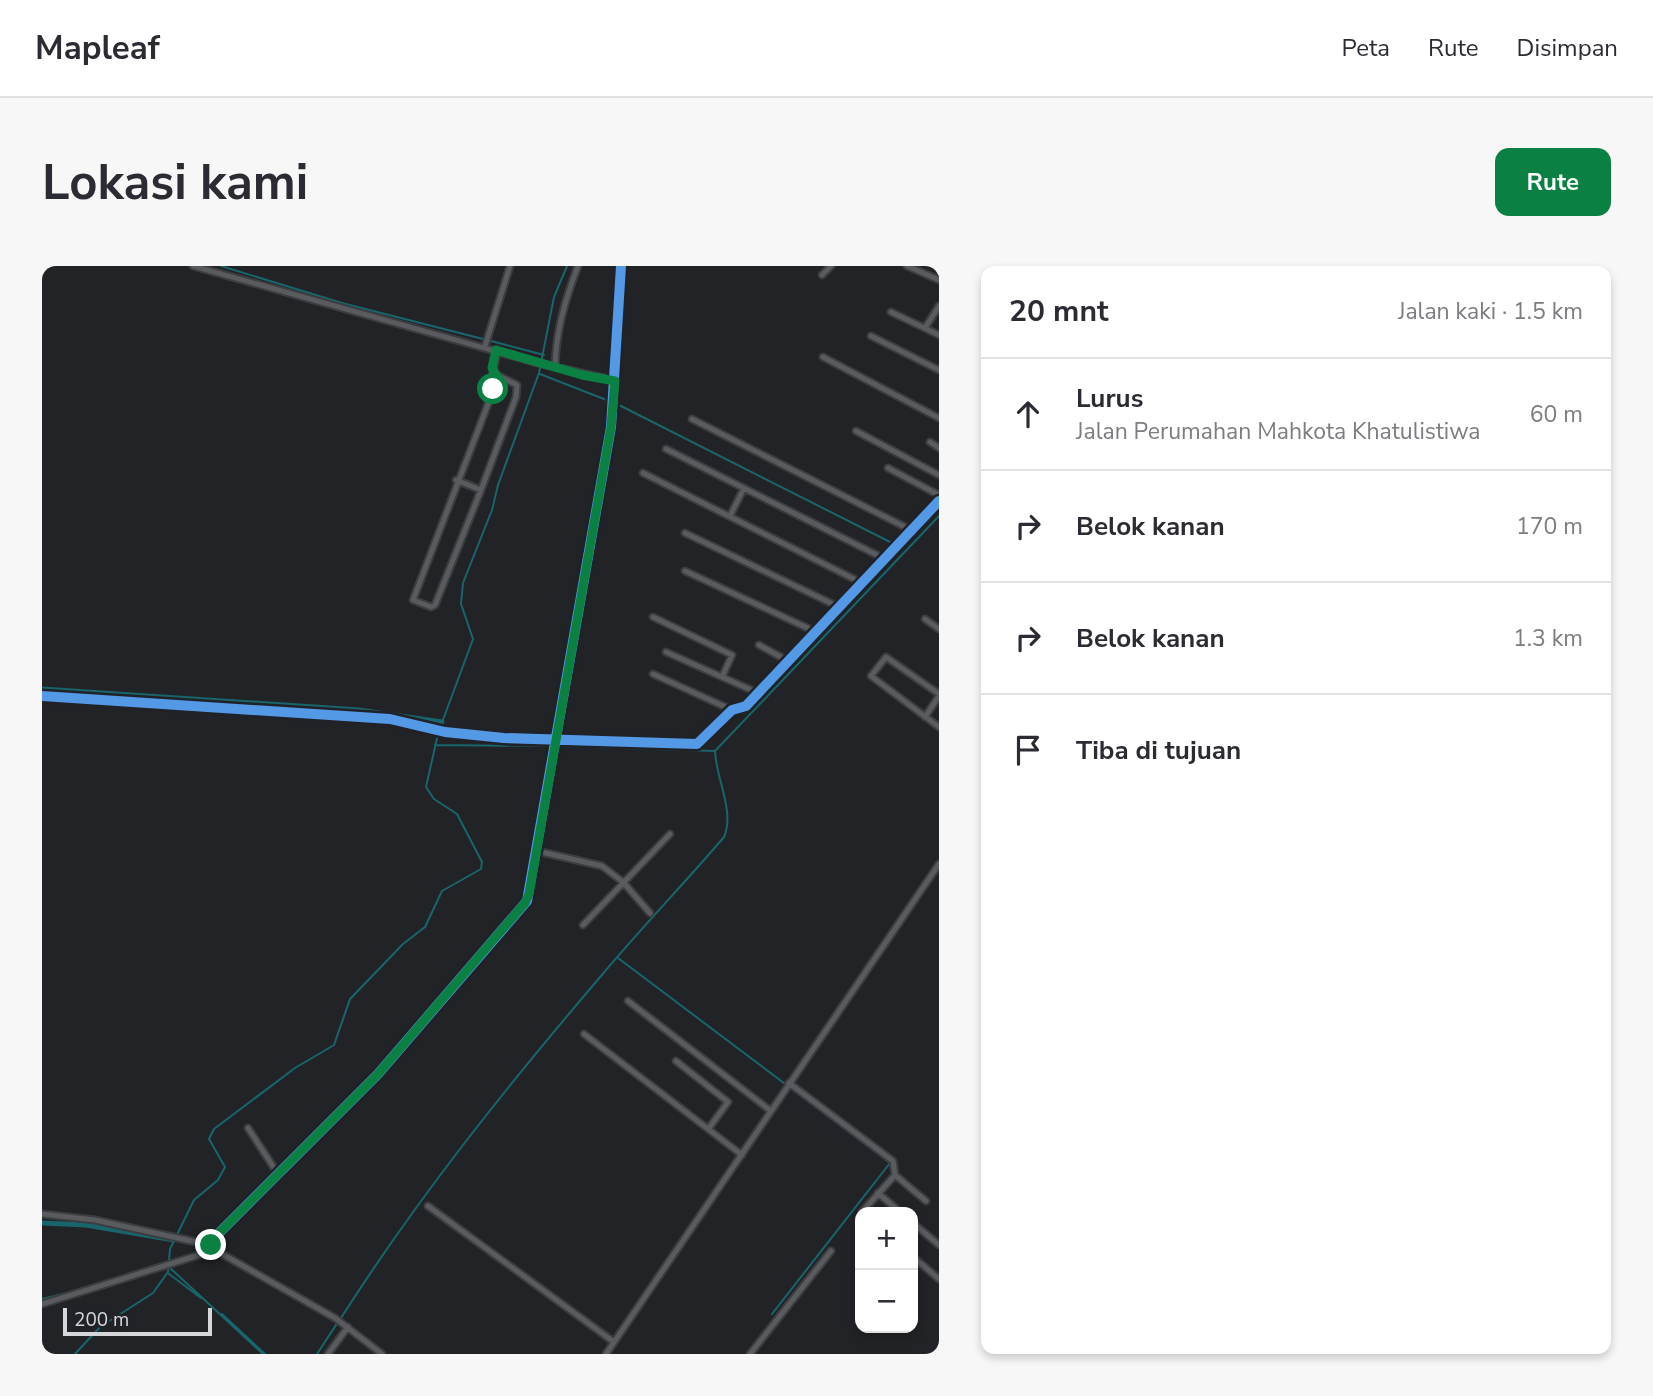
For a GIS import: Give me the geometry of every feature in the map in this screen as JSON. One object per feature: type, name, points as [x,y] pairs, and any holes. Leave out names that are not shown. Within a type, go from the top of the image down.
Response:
[{"type":"street","points":[[194,266],[552,367],[615,381]]},
{"type":"street","points":[[485,346],[510,266]]},
{"type":"street","points":[[552,367],[564,301],[578,266]]},
{"type":"street","points":[[42,1304],[175,1262],[209,1248],[219,1233],[378,1074],[525,903],[537,850],[611,427],[621,266]]},
{"type":"street","points":[[822,275],[831,266]]},
{"type":"street","points":[[907,266],[939,280]]},
{"type":"street","points":[[925,328],[939,306]]},
{"type":"street","points":[[891,312],[939,335]]},
{"type":"street","points":[[871,336],[939,370]]},
{"type":"street","points":[[496,350],[492,368],[498,378],[517,385],[518,391],[435,605],[431,607],[412,599],[456,480],[498,378]]},
{"type":"street","points":[[823,357],[939,418]]},
{"type":"street","points":[[692,419],[911,530]]},
{"type":"street","points":[[856,431],[939,475]]},
{"type":"street","points":[[930,442],[939,448]]},
{"type":"street","points":[[666,449],[885,559]]},
{"type":"street","points":[[888,468],[939,495]]},
{"type":"street","points":[[643,473],[862,583]]},
{"type":"street","points":[[456,480],[481,490]]},
{"type":"street","points":[[730,516],[744,488]]},
{"type":"street","points":[[42,696],[374,717],[445,732],[515,739],[697,744],[732,710],[746,706],[939,501]]},
{"type":"street","points":[[685,533],[839,607]]},
{"type":"street","points":[[685,571],[816,632]]},
{"type":"street","points":[[653,617],[732,655],[722,677]]},
{"type":"street","points":[[925,619],[939,629]]},
{"type":"street","points":[[759,645],[788,661]]},
{"type":"street","points":[[666,652],[758,693]]},
{"type":"street","points":[[925,717],[939,695],[886,657],[872,676],[925,717],[939,727]]},
{"type":"street","points":[[653,674],[732,710]]},
{"type":"street","points":[[583,925],[670,834]]},
{"type":"street","points":[[537,850],[602,866],[622,883],[650,914]]},
{"type":"street","points":[[606,1354],[939,864]]},
{"type":"street","points":[[628,1000],[771,1111]]},
{"type":"street","points":[[584,1034],[742,1155]]},
{"type":"street","points":[[676,1061],[728,1102],[709,1128]]},
{"type":"street","points":[[788,1085],[893,1161],[895,1175],[926,1201]]},
{"type":"street","points":[[248,1128],[278,1174]]},
{"type":"street","points":[[866,1207],[895,1175]]},
{"type":"street","points":[[878,1194],[894,1207]]},
{"type":"street","points":[[428,1206],[614,1342]]},
{"type":"street","points":[[42,1213],[84,1218],[170,1236],[218,1251],[335,1318],[382,1354]]},
{"type":"street","points":[[918,1227],[939,1245]]},
{"type":"street","points":[[750,1354],[831,1251]]},
{"type":"street","points":[[918,1261],[939,1279]]},
{"type":"street","points":[[328,1354],[346,1325]]},
{"type":"waterway","points":[[221,266],[342,303],[483,339]]},
{"type":"waterway","points":[[440,728],[473,639],[461,604],[463,583],[492,510],[498,485],[539,373],[554,297],[567,266]]},
{"type":"waterway","points":[[491,341],[544,355]]},
{"type":"waterway","points":[[540,374],[609,401]]},
{"type":"waterway","points":[[619,405],[894,544]]},
{"type":"waterway","points":[[558,746],[715,751],[939,516]]},
{"type":"waterway","points":[[42,689],[359,710],[442,722]]},
{"type":"waterway","points":[[75,1354],[100,1327],[153,1293],[168,1272],[170,1249],[194,1200],[218,1180],[225,1167],[209,1139],[214,1129],[295,1068],[334,1045],[350,999],[403,944],[425,927],[442,891],[481,869],[482,862],[457,814],[434,799],[426,787],[438,734]]},
{"type":"waterway","points":[[435,745],[552,746]]},
{"type":"waterway","points":[[341,1318],[401,1229],[498,1100],[616,958],[724,837],[727,827],[726,806],[715,751]]},
{"type":"waterway","points":[[618,958],[890,1163],[772,1314]]},
{"type":"waterway","points":[[42,1223],[86,1225],[174,1240]]},
{"type":"waterway","points":[[169,1267],[263,1354]]},
{"type":"waterway","points":[[169,1274],[201,1298]]},
{"type":"waterway","points":[[42,1299],[83,1289]]},
{"type":"waterway","points":[[222,1314],[265,1354]]},
{"type":"waterway","points":[[317,1354],[338,1322]]},
{"type":"cycle path","points":[[208,1250],[219,1233],[378,1074],[527,901],[611,427],[621,266]]},
{"type":"cycle path","points":[[42,696],[390,719],[445,732],[504,738],[697,744],[732,710],[746,706],[939,501]]},
{"type":"route","points":[[211,1245],[219,1233],[378,1074],[525,903],[529,894],[611,427],[615,381],[582,375],[496,350],[492,368],[498,378],[493,389]]}]
